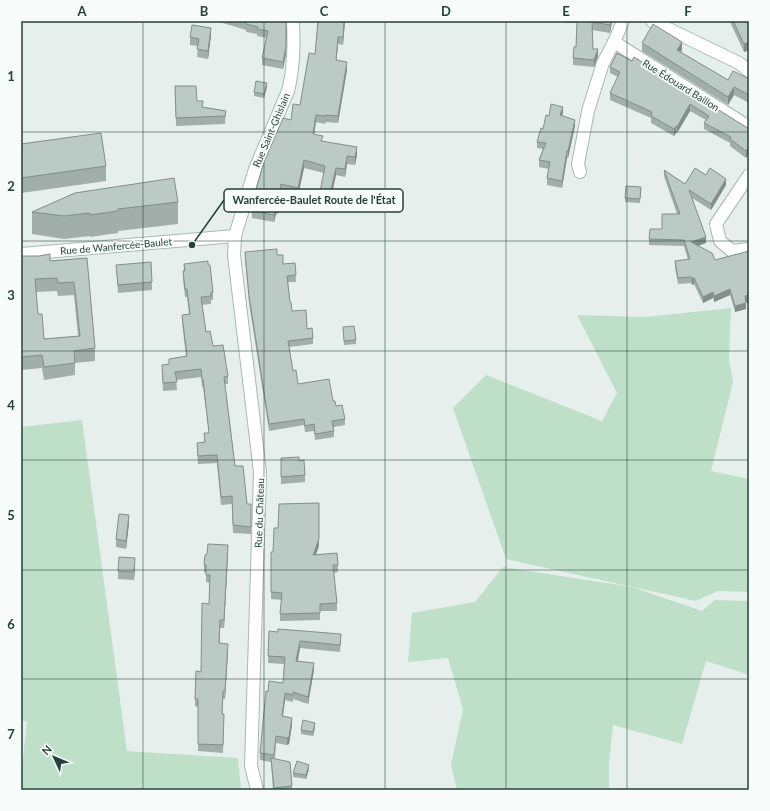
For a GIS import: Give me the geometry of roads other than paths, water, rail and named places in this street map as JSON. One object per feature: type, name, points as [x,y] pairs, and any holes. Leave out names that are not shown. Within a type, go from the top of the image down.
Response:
[{"type":"street","name":"Rue Saint-Ghislain","points":[[235,236],[255,169],[292,77],[294,60],[293,21]]},
{"type":"street","points":[[580,172],[578,164],[588,111],[602,62],[614,42],[623,21]]},
{"type":"street","points":[[652,21],[739,63],[749,71]]},
{"type":"street","name":"Rue Édouard Baillon","points":[[614,42],[749,127]]},
{"type":"street","points":[[749,176],[716,224],[720,241],[732,251],[749,249]]},
{"type":"street","name":"Rue de Wanfercée-Baulet","points":[[21,254],[235,236]]},
{"type":"street","name":"Rue du Château","points":[[235,236],[234,255],[260,472],[251,766],[257,790]]},
{"type":"place","name":"Wanfercée-Baulet Route de l'État","points":[[192,245]]}]
